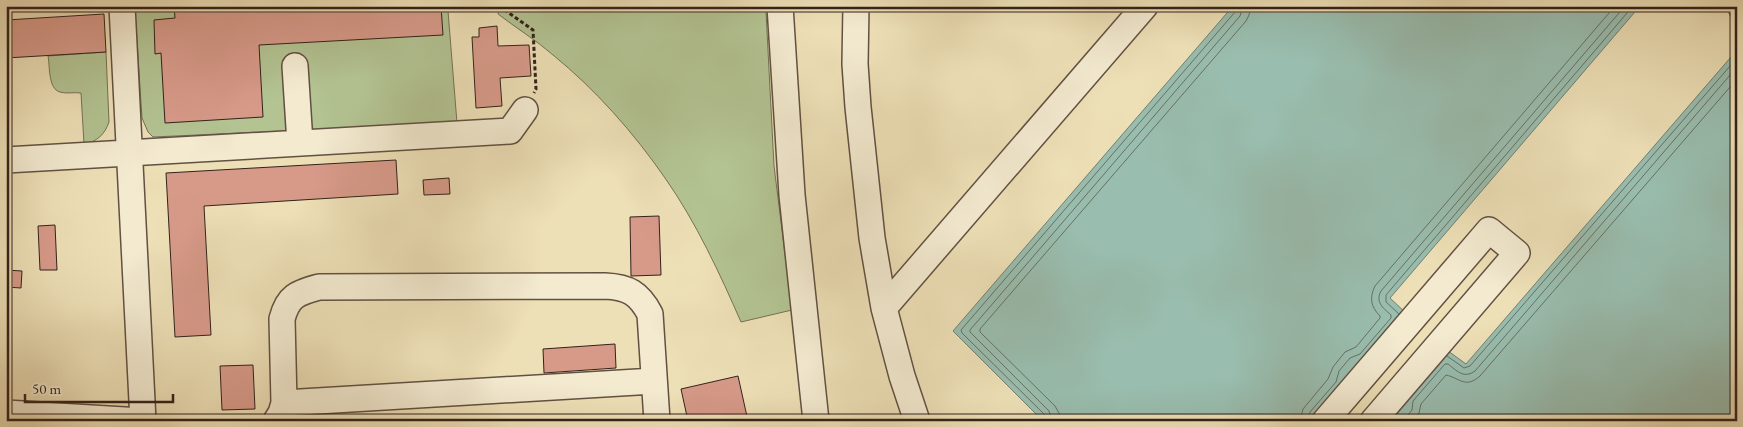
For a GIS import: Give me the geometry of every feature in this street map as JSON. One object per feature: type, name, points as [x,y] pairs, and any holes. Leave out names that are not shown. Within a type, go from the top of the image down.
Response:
[{"type":"lane","points":[[6,413],[143,421],[122,6]]},
{"type":"lane","points":[[780,6],[792,195],[812,419]]},
{"type":"lane","points":[[856,6],[855,64],[872,238],[884,308],[902,376],[917,421]]},
{"type":"lane","points":[[884,308],[1146,6]]},
{"type":"lane","points":[[295,66],[300,143]]},
{"type":"lane","points":[[6,160],[510,131],[525,110]]},
{"type":"lane","points":[[1325,421],[1489,230],[1517,253],[1373,421]]},
{"type":"lane","points":[[654,382],[280,412],[282,319],[286,306],[294,296],[305,290],[318,287],[621,287],[644,302],[650,314],[657,421]]},
{"type":"path","points":[[499,6],[533,30],[536,88],[525,110]]},
{"type":"green space","points":[[138,6],[454,6],[448,11],[457,123],[153,137],[148,132],[142,118],[135,11]]},
{"type":"green space","points":[[500,6],[758,6],[766,12],[774,166],[792,310],[741,322],[697,230],[653,161],[627,128],[584,82],[569,68],[498,14]]},
{"type":"green space","points":[[106,52],[109,122],[100,137],[84,144],[81,93],[62,93],[53,87],[48,56]]},
{"type":"water","points":[[1233,6],[1640,6],[1390,298],[1408,315],[1317,421],[1043,421],[953,331]]},
{"type":"water","points":[[1724,6],[1737,6],[1737,26]]},
{"type":"water","points":[[1737,50],[1737,421],[1382,421],[1444,348],[1466,364]]},
{"type":"building","points":[[174,6],[258,7],[259,11],[342,6],[441,6],[443,35],[259,45],[263,117],[165,123],[161,53],[155,54],[154,20],[175,18]]},
{"type":"building","points":[[104,14],[106,52],[6,58],[6,20]]},
{"type":"building","points":[[497,26],[498,46],[529,45],[531,76],[500,78],[502,106],[476,108],[472,37],[479,37],[479,28]]},
{"type":"building","points":[[396,160],[398,194],[204,206],[211,335],[175,337],[166,173]]},
{"type":"building","points":[[449,178],[450,194],[424,195],[423,180]]},
{"type":"building","points":[[659,216],[661,275],[631,276],[630,217]]},
{"type":"building","points":[[55,225],[57,270],[40,270],[38,226]]},
{"type":"building","points":[[6,270],[22,271],[21,288],[6,287]]},
{"type":"building","points":[[615,344],[616,368],[544,373],[543,349]]},
{"type":"building","points":[[253,365],[255,409],[222,410],[220,366]]},
{"type":"building","points":[[738,376],[748,421],[688,421],[681,389]]}]
